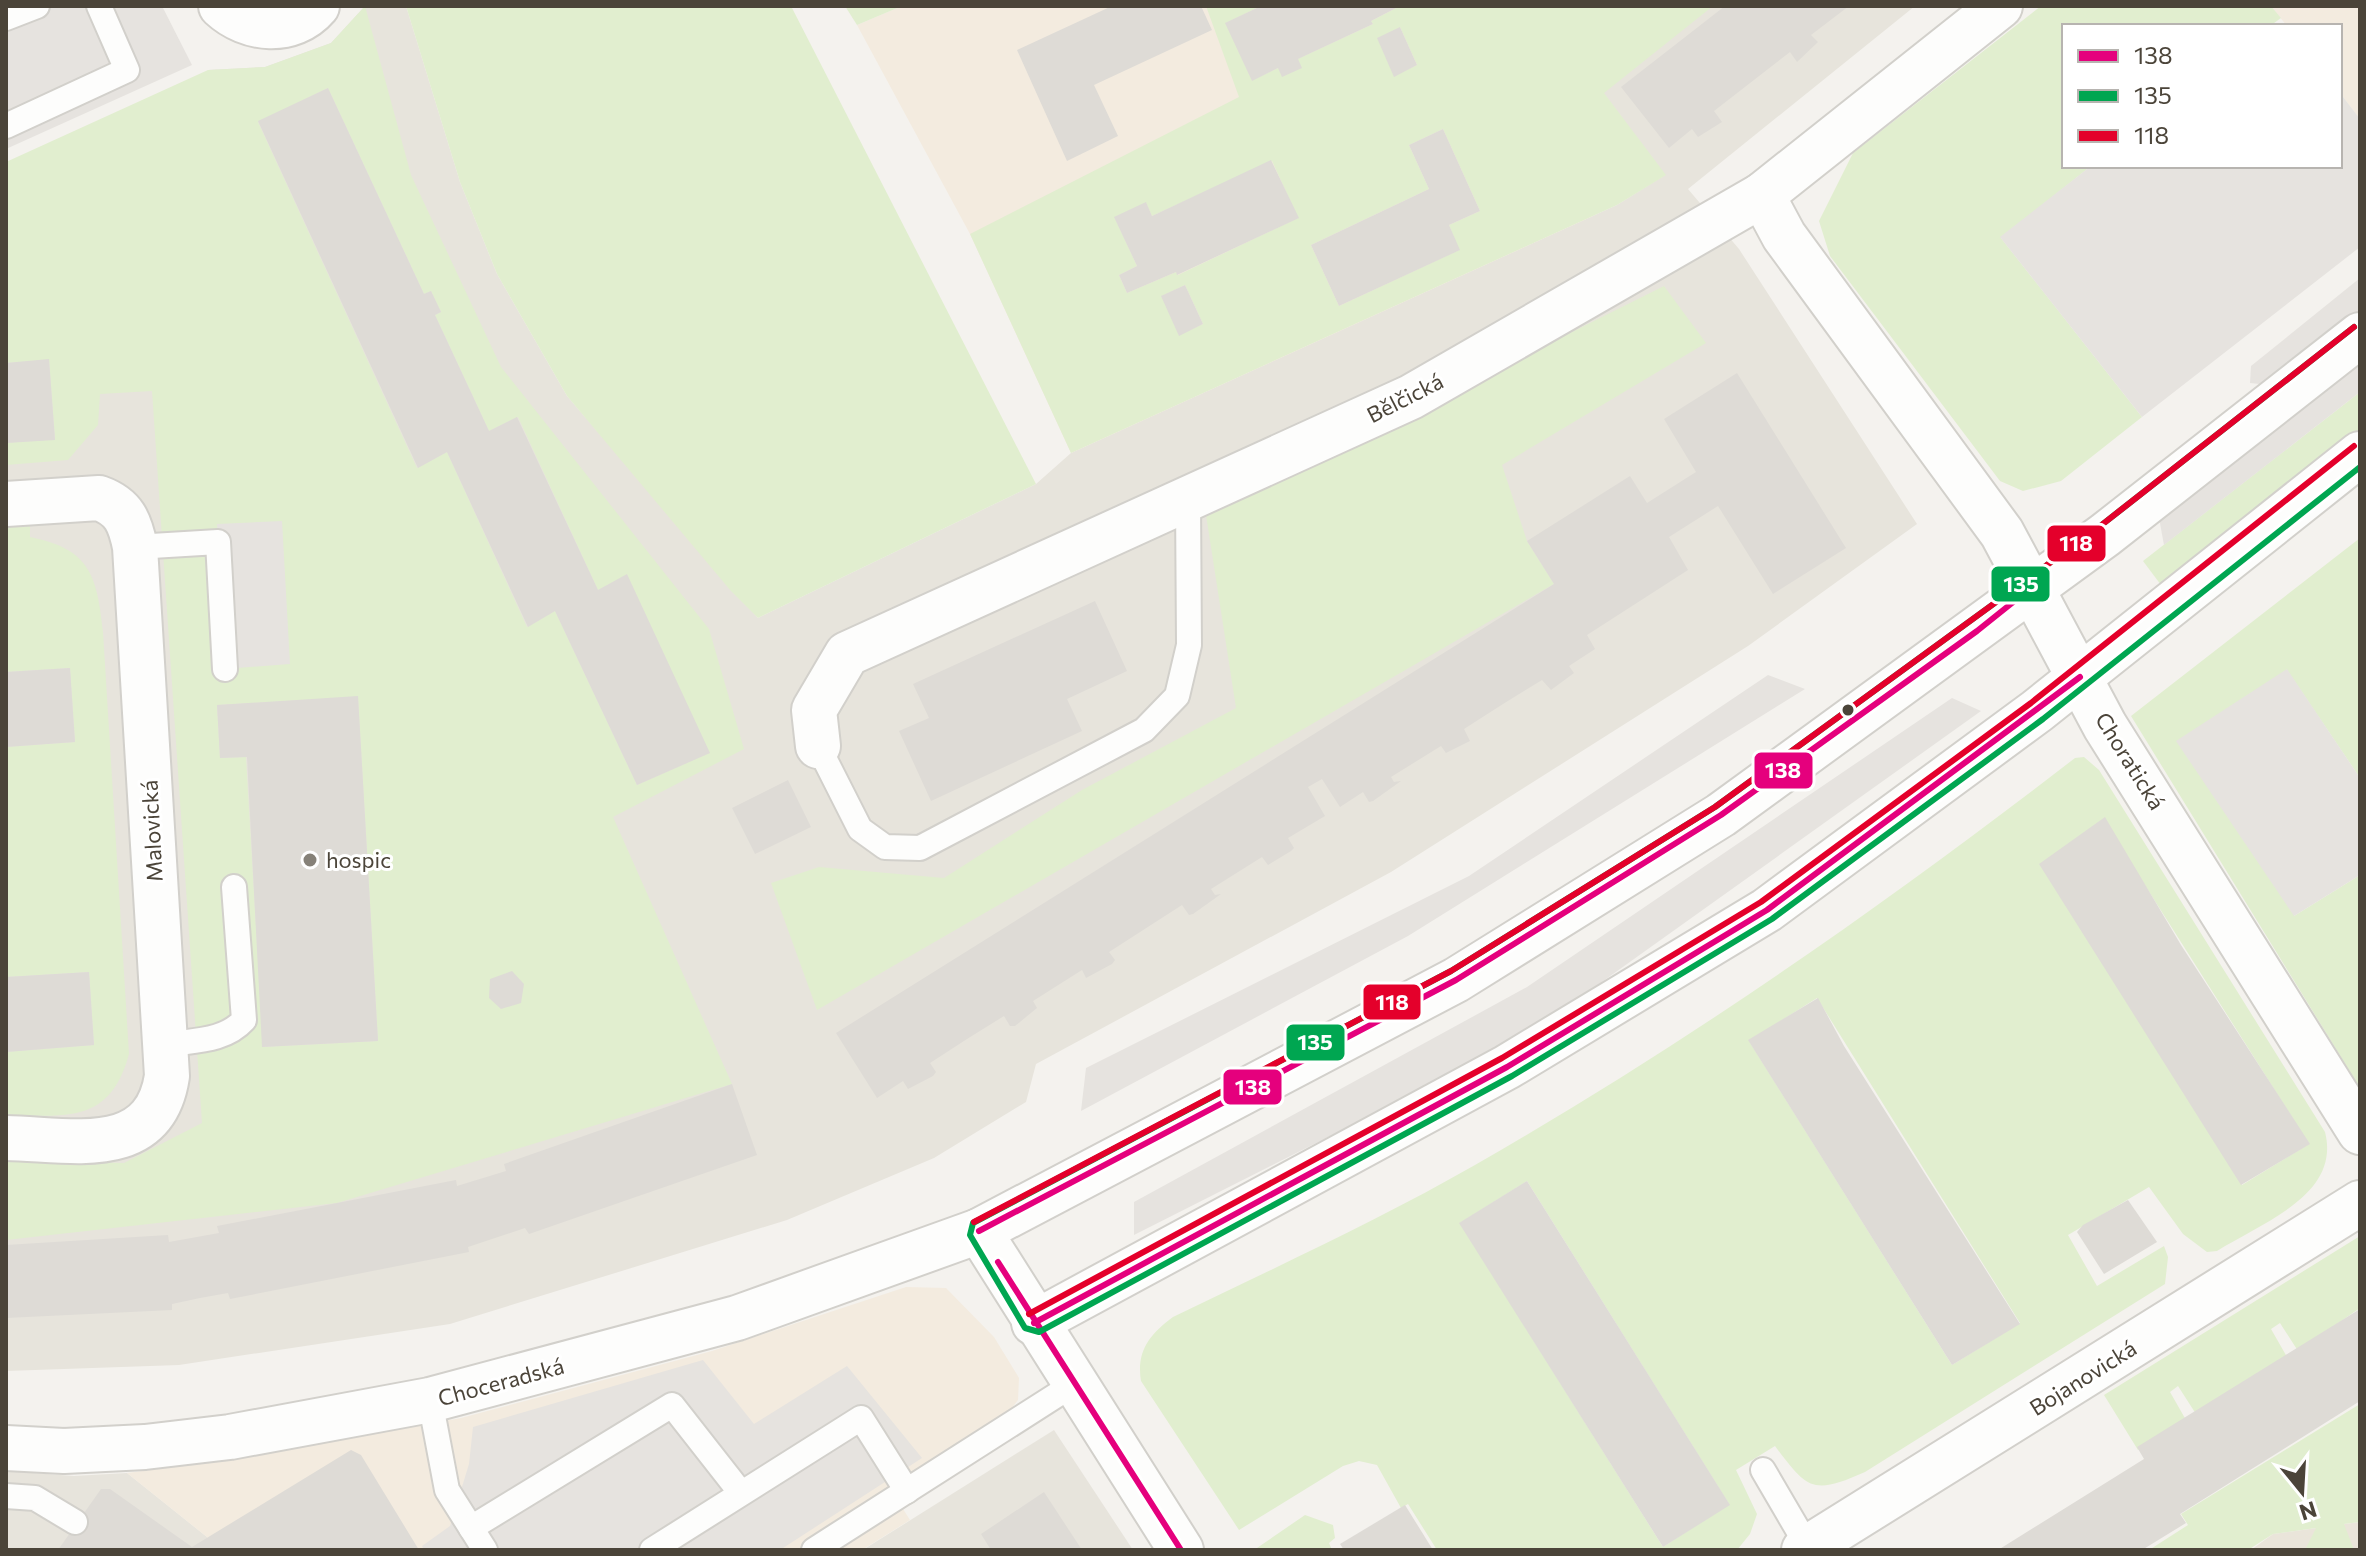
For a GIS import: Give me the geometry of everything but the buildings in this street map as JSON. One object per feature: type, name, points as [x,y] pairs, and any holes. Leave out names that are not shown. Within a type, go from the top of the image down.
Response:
[{"type":"street","points":[[221,6],[261,28],[306,20],[317,6]]},
{"type":"street","name":"Bělčická","points":[[818,746],[814,710],[847,654],[1411,397],[1762,195],[2000,6]]},
{"type":"street","name":"Choratická","points":[[1762,195],[1784,236],[2002,533],[2105,726],[2360,1132]]},
{"type":"street","name":"Choceradská","points":[[6,1448],[64,1451],[145,1447],[230,1437],[430,1400],[737,1318],[979,1231],[1456,980],[1721,815],[2105,535],[2360,335]]},
{"type":"street","points":[[1034,1323],[1507,1067],[1767,910],[2080,677],[2360,454]]},
{"type":"street","name":"Malovická","points":[[6,504],[99,498],[114,503],[125,514],[135,547],[167,1076],[163,1100],[153,1117],[138,1131],[115,1138],[6,1138]]},
{"type":"street","name":"Bojanovická","points":[[1806,1549],[2360,1203]]},
{"type":"street","points":[[979,1231],[1034,1323],[1181,1550]]},
{"type":"lane","points":[[6,18],[37,6]]},
{"type":"lane","points":[[6,126],[127,70],[99,6]]},
{"type":"lane","points":[[818,746],[860,829],[885,847],[920,848],[1144,730],[1177,696],[1189,645],[1188,501]]},
{"type":"lane","points":[[135,547],[218,542],[225,669]]},
{"type":"lane","points":[[165,1045],[220,1036],[234,1030],[244,1020],[234,887]]},
{"type":"lane","points":[[814,1550],[1074,1384]]},
{"type":"lane","points":[[430,1400],[447,1490],[485,1550]]},
{"type":"lane","points":[[471,1528],[672,1405],[741,1493]]},
{"type":"lane","points":[[652,1550],[861,1418],[907,1491]]},
{"type":"lane","points":[[1763,1470],[1806,1549]]},
{"type":"lane","points":[[6,1496],[35,1498],[75,1522]]},
{"type":"shaded area","points":[[6,6],[162,6],[192,65],[6,149]]},
{"type":"shaded area","points":[[365,6],[406,6],[460,182],[497,274],[567,396],[758,618],[1036,484],[1071,453],[1617,205],[1665,175],[1604,94],[1553,6],[1915,6],[1688,189],[1739,249],[1917,524],[1748,646],[1391,872],[1036,1064],[1026,1102],[934,1158],[787,1220],[450,1324],[179,1365],[6,1371],[6,333],[208,70],[265,67],[331,43]]},
{"type":"shaded area","points":[[902,6],[1505,6],[1593,216],[1071,453],[970,234],[857,25]]},
{"type":"shaded area","points":[[2271,6],[2360,6],[2360,119],[2342,96],[2342,24],[2285,24]]},
{"type":"shaded area","points":[[2342,96],[2360,119],[2360,247],[2142,417],[2000,237],[2088,168],[2342,168]]},
{"type":"shaded area","points":[[2360,278],[2360,321],[2279,386],[2250,383],[2251,366]]},
{"type":"shaded area","points":[[2360,360],[2360,392],[2164,545],[2159,518]]},
{"type":"shaded area","points":[[282,521],[290,664],[225,669],[217,524]]},
{"type":"shaded area","points":[[2287,669],[2360,778],[2360,875],[2294,916],[2176,741]]},
{"type":"shaded area","points":[[1768,675],[1805,689],[1408,936],[1081,1111],[1086,1068],[1469,876]]},
{"type":"shaded area","points":[[1952,698],[1981,711],[1522,1039],[1134,1235],[1134,1202],[1527,987]]},
{"type":"shaded area","points":[[906,1287],[946,1288],[994,1337],[1019,1378],[1018,1400],[1005,1417],[891,1490],[910,1520],[862,1550],[215,1550],[207,1537],[127,1473],[248,1457],[461,1418],[712,1351]]},
{"type":"shaded area","points":[[703,1360],[754,1424],[847,1366],[922,1458],[780,1550],[424,1550],[422,1546],[450,1526],[469,1464],[473,1427]]},
{"type":"shaded area","points":[[1054,1430],[1133,1550],[866,1548]]},
{"type":"shaded area","points":[[6,1471],[74,1476],[127,1473],[207,1537],[215,1550],[6,1550]]},
{"type":"shaded area","points":[[2360,1522],[2360,1550],[2251,1550],[2273,1534]]},
{"type":"green space","points":[[365,6],[411,175],[501,367],[709,629],[744,749],[613,817],[732,1084],[337,1203],[6,1240],[6,1160],[124,1163],[202,1123],[152,391],[100,394],[98,425],[68,460],[6,465],[6,443],[55,439],[49,360],[6,363],[6,162],[208,70],[265,67],[331,43]],"holes":[[[328,88],[424,294],[431,291],[441,312],[435,315],[489,431],[518,417],[598,590],[627,575],[709,753],[637,785],[555,611],[527,627],[447,452],[417,468],[258,122]],[[358,697],[378,1041],[263,1047],[246,757],[220,758],[217,705]]]},
{"type":"green space","points":[[406,6],[791,6],[1036,484],[758,618],[731,591],[567,396],[497,274],[460,182]]},
{"type":"green space","points":[[845,6],[902,6],[857,25]]},
{"type":"green space","points":[[1206,6],[1261,6],[1226,23],[1252,80],[1373,24],[1371,21],[1400,6],[1713,6],[1604,93],[1666,175],[1617,205],[1071,453],[970,234],[1239,97]],"holes":[[[1400,27],[1417,65],[1394,76]],[[1443,129],[1480,211],[1449,225],[1459,250],[1339,306],[1311,245],[1429,189],[1409,145]],[[1272,161],[1298,218],[1178,275],[1176,272],[1127,293],[1119,275],[1137,266],[1115,218],[1146,203],[1152,216]],[[1185,285],[1203,324],[1179,335],[1162,296]]]},
{"type":"green space","points":[[2041,6],[2271,6],[2281,18],[2273,24],[2062,24],[2062,168],[2088,168],[2001,238],[2142,417],[2061,481],[2023,491],[2000,481],[1830,256],[1819,221],[1853,153]]},
{"type":"green space","points":[[1664,286],[1706,343],[1502,465],[1527,541],[1554,584],[817,1010],[771,883],[819,867],[944,878],[1082,790],[1236,708],[1206,515]]},
{"type":"green space","points":[[2360,392],[2360,429],[2161,585],[2143,561]]},
{"type":"green space","points":[[30,524],[30,537],[50,542],[78,557],[87,568],[98,595],[103,632],[129,1054],[121,1077],[98,1104],[67,1115],[48,1116],[6,1115],[6,1052],[94,1045],[89,972],[6,977],[6,747],[75,742],[70,668],[6,672],[6,525]]},
{"type":"green space","points":[[2360,538],[2360,778],[2287,670],[2294,916],[2360,875],[2360,1088],[2131,716]]},
{"type":"green space","points":[[2084,757],[2099,770],[2325,1132],[2327,1154],[2321,1173],[2310,1190],[2276,1217],[2217,1251],[2207,1252],[2183,1234],[2149,1187],[2068,1235],[2097,1286],[2164,1246],[2168,1257],[2165,1284],[1865,1472],[1834,1484],[1813,1484],[1796,1472],[1775,1446],[1736,1470],[1757,1514],[1750,1534],[1737,1550],[1437,1550],[1408,1504],[1401,1508],[1377,1465],[1359,1461],[1343,1466],[1239,1530],[1141,1381],[1143,1352],[1158,1330],[1173,1317],[1438,1186],[1630,1072],[1856,920],[2075,758]],"holes":[[[2134,868],[2309,1144],[2242,1185],[2091,944]],[[1817,998],[2020,1323],[1952,1365],[1749,1041]],[[1527,1181],[1729,1504],[1663,1547],[1460,1223]]]},
{"type":"green space","points":[[2360,1236],[2360,1308],[2298,1351],[2280,1323],[2271,1329],[2287,1357],[2196,1414],[2178,1386],[2170,1392],[2186,1420],[2138,1450],[2104,1395]]},
{"type":"green space","points":[[2360,1404],[2360,1522],[2344,1524],[2354,1550],[2305,1550],[2316,1528],[2273,1534],[2248,1550],[2149,1550],[2188,1525],[2181,1514]]},
{"type":"green space","points":[[1305,1515],[1333,1525],[1335,1538],[1329,1543],[1332,1550],[1254,1550]]},
{"type":"transit line","name":"135","points":[[2354,327],[2099,527],[1715,807],[1451,971],[973,1223],[970,1235],[1025,1328],[1039,1332],[1512,1076],[1772,919],[2043,719],[2360,467]]},
{"type":"transit line","name":"118","points":[[974,1222],[1451,971],[1715,807],[2099,527],[2354,327]]},
{"type":"transit line","name":"118","points":[[1029,1314],[1502,1058],[1761,902],[2031,703],[2354,446]]},
{"type":"transit line","name":"138","points":[[979,1231],[1456,980],[1721,815],[1977,631],[2032,587]]},
{"type":"transit line","name":"138","points":[[1034,1323],[1507,1067],[1767,910],[2080,677]]},
{"type":"transit line","name":"138","points":[[998,1262],[1181,1550]]},
{"type":"place","name":"hospic","points":[[310,860]]}]
